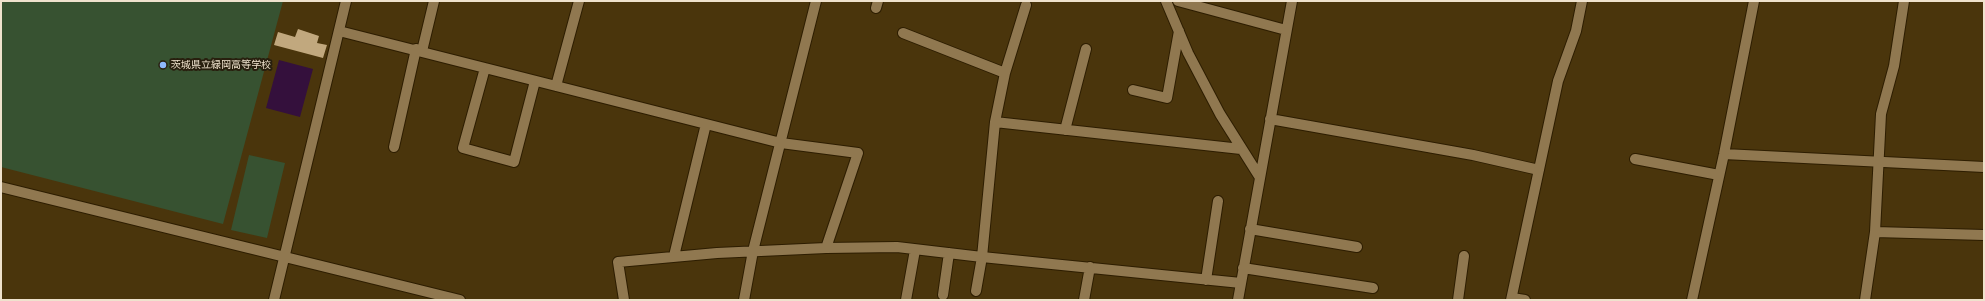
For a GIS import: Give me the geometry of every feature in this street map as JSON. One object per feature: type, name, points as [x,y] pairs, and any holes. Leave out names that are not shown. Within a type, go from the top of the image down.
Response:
[{"type":"street","points":[[274,300],[346,1]]},
{"type":"street","points":[[394,147],[419,50],[434,1]]},
{"type":"street","points":[[556,86],[579,1]]},
{"type":"street","points":[[744,300],[753,251],[816,1]]},
{"type":"street","points":[[1166,1],[1179,31],[1220,114],[1240,149],[1260,176]]},
{"type":"street","points":[[1178,1],[1286,30]]},
{"type":"street","points":[[1238,300],[1292,1]]},
{"type":"street","points":[[1525,300],[1512,299],[1558,81],[1576,31],[1582,1]]},
{"type":"street","points":[[1692,300],[1724,154],[1754,1]]},
{"type":"street","points":[[1865,300],[1875,232],[1881,114],[1894,66],[1904,1]]},
{"type":"street","points":[[976,291],[982,257],[995,122],[1005,73],[1026,5]]},
{"type":"street","points":[[339,31],[419,50],[781,143],[858,153],[826,248]]},
{"type":"street","points":[[1134,90],[1167,98],[1179,31]]},
{"type":"street","points":[[903,33],[1005,73]]},
{"type":"street","points":[[1065,130],[1086,49]]},
{"type":"street","points":[[485,68],[463,148],[514,162],[536,81]]},
{"type":"street","points":[[1270,119],[1473,155],[1539,170]]},
{"type":"street","points":[[995,122],[1240,149]]},
{"type":"street","points":[[674,256],[706,124]]},
{"type":"street","points":[[1724,154],[1984,166]]},
{"type":"street","points":[[1635,159],[1719,175]]},
{"type":"street","points":[[1,187],[460,300]]},
{"type":"street","points":[[1206,280],[1218,201]]},
{"type":"street","points":[[1250,229],[1357,247]]},
{"type":"street","points":[[1875,232],[1984,235]]},
{"type":"street","points":[[624,300],[618,262],[674,256],[826,248],[897,247],[1240,283]]},
{"type":"street","points":[[906,300],[915,250]]},
{"type":"street","points":[[943,295],[949,253]]},
{"type":"street","points":[[1458,300],[1464,256]]},
{"type":"street","points":[[1084,300],[1090,267]]},
{"type":"street","points":[[1243,268],[1374,288]]},
{"type":"green space","name":"茨城県立緑岡高等学校","points":[[1,1],[283,1],[223,224],[1,167]]},
{"type":"green space","points":[[249,155],[285,163],[267,238],[231,230]]},
{"type":"shaded area","points":[[279,60],[313,69],[300,117],[266,108]]},
{"type":"building","points":[[298,29],[319,36],[317,43],[327,45],[323,58],[274,45],[278,32],[295,37]]},
{"type":"place","name":"茨城県立緑岡高等学校","points":[[163,65]]}]
